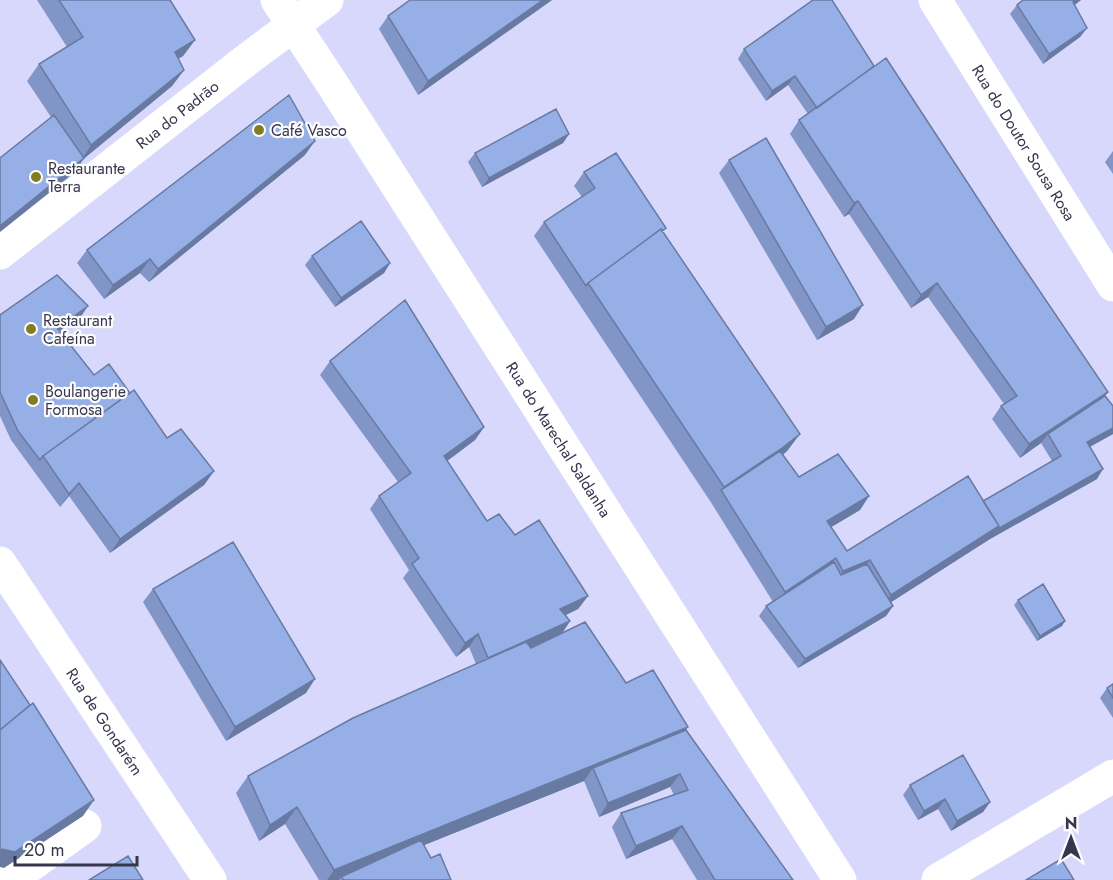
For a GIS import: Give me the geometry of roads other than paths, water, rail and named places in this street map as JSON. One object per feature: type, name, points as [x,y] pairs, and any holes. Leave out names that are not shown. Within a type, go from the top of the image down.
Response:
[{"type":"street","name":"Rua do Padrão","points":[[0,253],[285,12],[327,0]]},
{"type":"street","name":"Rua do Doutor Sousa Rosa","points":[[935,0],[1113,285]]},
{"type":"street","name":"Rua do Marechal Saldanha","points":[[285,12],[332,82],[840,880]]},
{"type":"street","name":"Rua de Gondarém","points":[[0,563],[210,880]]},
{"type":"street","points":[[938,880],[1113,776]]},
{"type":"street","points":[[10,880],[85,826]]},
{"type":"place","name":"Café Vasco","points":[[259,130]]},
{"type":"place","name":"Restaurante Terra","points":[[36,177]]},
{"type":"place","name":"Restaurant Cafeína","points":[[31,329]]},
{"type":"place","name":"Boulangerie Formosa","points":[[33,400]]}]
